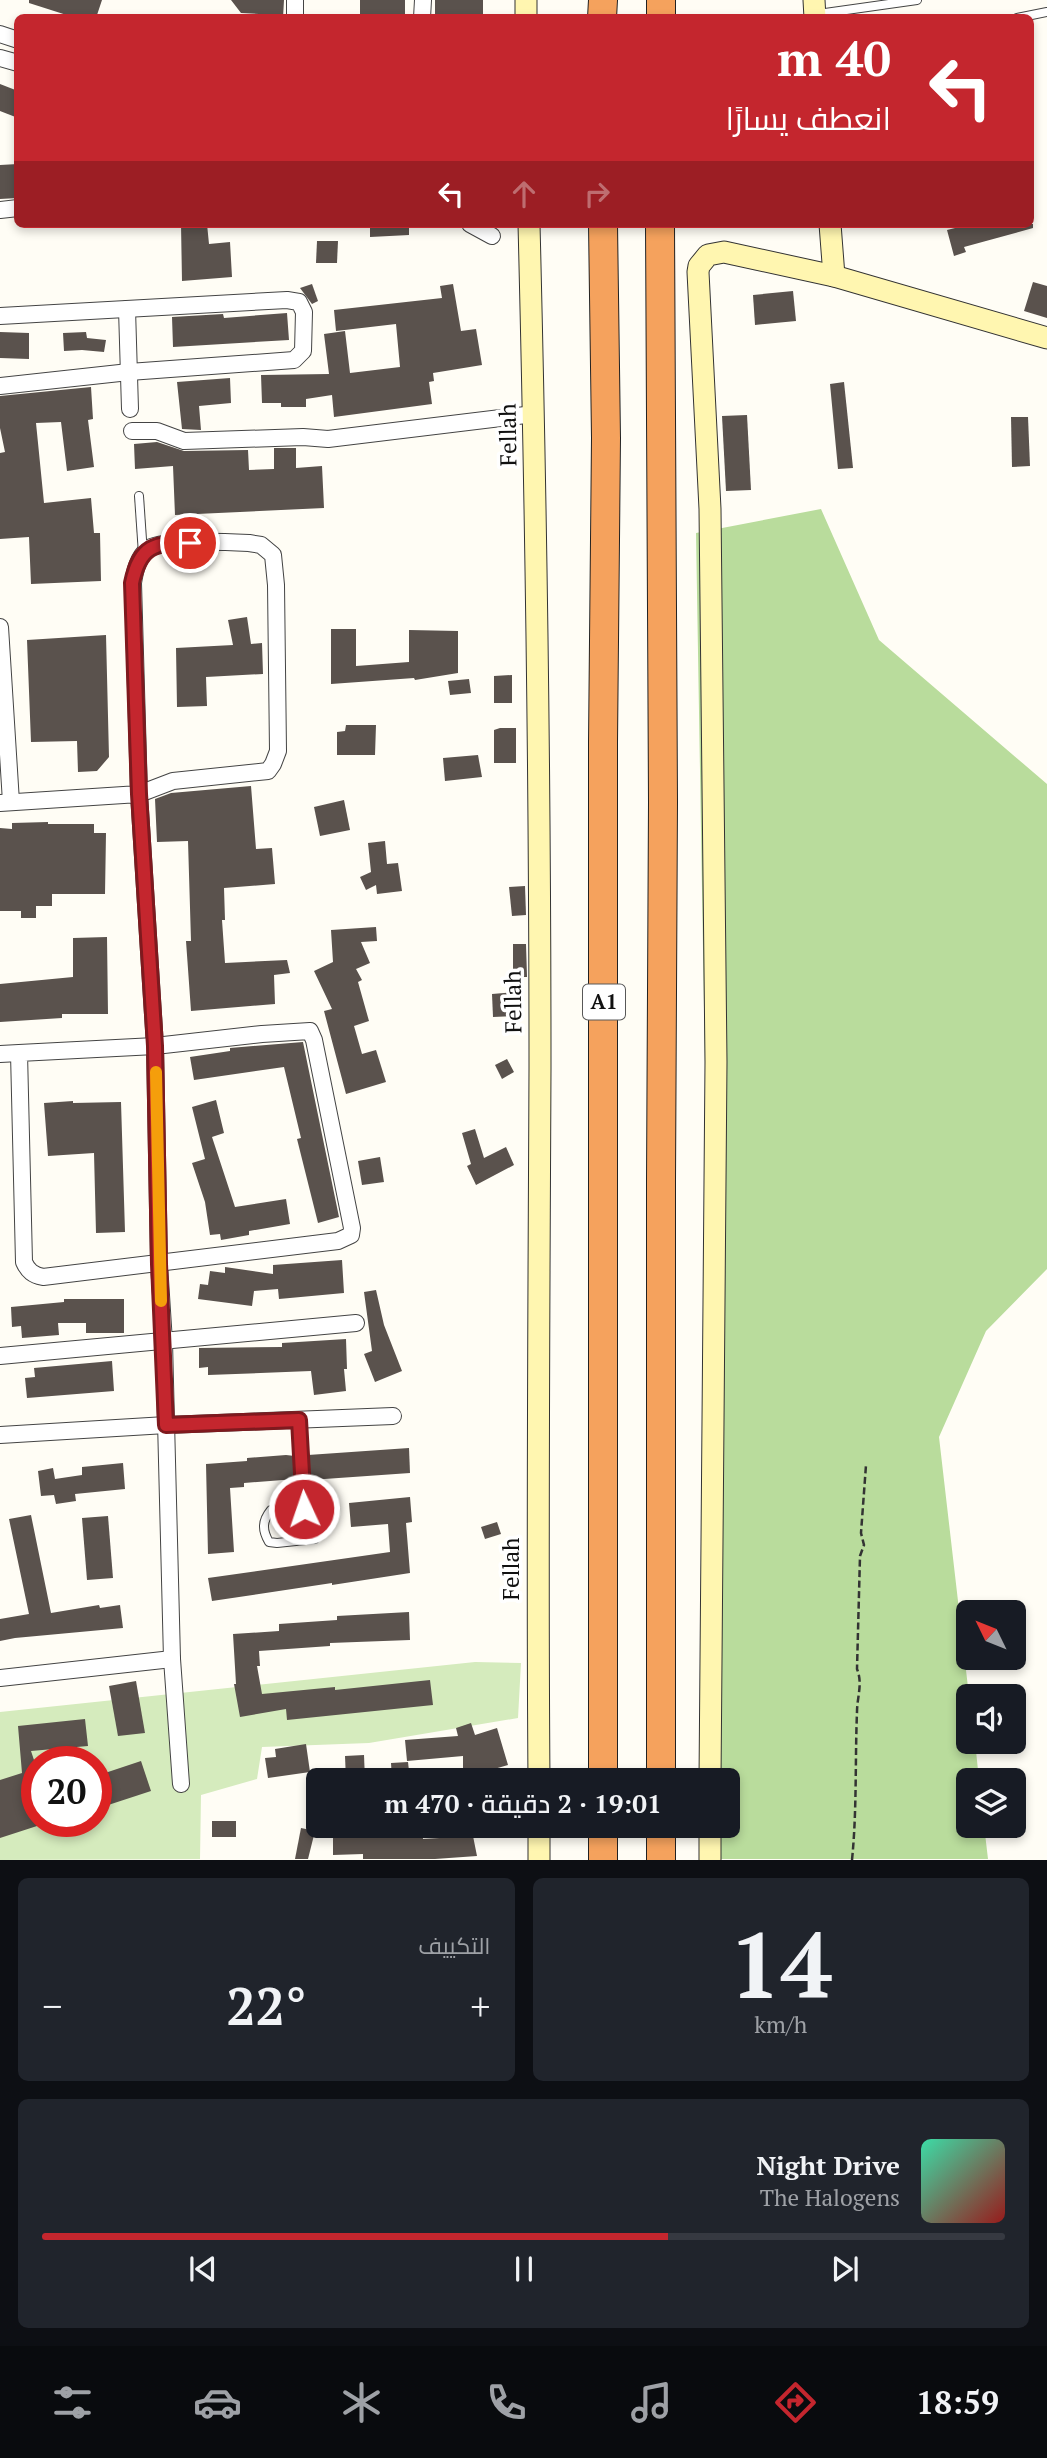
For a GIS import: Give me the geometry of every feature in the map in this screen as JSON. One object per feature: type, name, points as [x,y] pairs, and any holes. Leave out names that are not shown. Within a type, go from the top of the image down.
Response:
[{"type":"highway","name":"A1","points":[[603,228],[606,438],[603,742],[603,1768]]},
{"type":"highway","points":[[660,228],[663,788],[660,1181],[661,1768]]},
{"type":"highway","points":[[603,1838],[603,1860]]},
{"type":"highway","points":[[661,1838],[661,1860]]},
{"type":"street","points":[[477,228],[492,236]]},
{"type":"street","name":"Fellah","points":[[529,228],[534,414],[540,1065],[537,1511],[539,1768]]},
{"type":"street","points":[[830,228],[834,276]]},
{"type":"street","points":[[710,1768],[716,1034],[710,509],[697,278],[703,260],[716,252],[834,276],[1047,338]]},
{"type":"street","points":[[0,316],[287,300],[302,305],[305,323],[303,351],[294,360],[129,372],[0,386]]},
{"type":"street","points":[[127,309],[130,410]]},
{"type":"street","points":[[132,431],[158,431],[184,441],[303,437],[328,439],[534,414]]},
{"type":"street","points":[[0,627],[6,802],[139,794],[173,781],[268,771],[278,751],[279,708],[276,574],[273,555],[261,545],[234,542],[167,543],[152,546],[143,554],[135,567],[132,583],[139,794],[155,1046],[172,1658],[181,1784]]},
{"type":"street","points":[[0,1054],[19,1053],[155,1046],[310,1031],[352,1228],[348,1237],[338,1241],[159,1264],[36,1276],[24,1262],[19,1053]]},
{"type":"street","points":[[0,1356],[356,1323]]},
{"type":"street","points":[[0,1435],[393,1416]]},
{"type":"street","points":[[0,1678],[172,1658]]},
{"type":"street","points":[[539,1838],[539,1860]]},
{"type":"street","points":[[710,1838],[710,1860]]},
{"type":"lane","points":[[814,10],[917,0]]},
{"type":"lane","points":[[139,496],[143,554]]},
{"type":"lane","points":[[299,1420],[304,1509]]},
{"type":"lane","points":[[304,1509],[319,1516],[319,1533],[315,1539],[269,1542],[264,1534],[263,1524],[271,1510],[304,1509]]},
{"type":"path","points":[[852,1860],[856,1825],[857,1709],[861,1680],[857,1669],[860,1556],[863,1545],[866,1465]]},
{"type":"green space","points":[[821,509],[879,640],[1047,784],[1047,1269],[986,1331],[939,1437],[958,1600],[956,1670],[966,1670],[968,1684],[956,1684],[956,1754],[976,1754],[978,1768],[956,1768],[956,1838],[986,1838],[988,1859],[718,1859],[718,1838],[740,1838],[740,1768],[717,1768],[696,533]]},
{"type":"green space","points":[[475,1662],[521,1663],[518,1718],[369,1743],[262,1747],[257,1779],[201,1795],[200,1859],[0,1860],[0,1712]]},
{"type":"building","points":[[29,0],[102,0],[97,14],[63,14],[29,3]]},
{"type":"building","points":[[231,0],[284,0],[283,14],[241,13]]},
{"type":"building","points":[[360,0],[405,0],[405,14],[360,14]]},
{"type":"building","points":[[435,0],[483,0],[483,14],[435,14]]},
{"type":"building","points":[[0,84],[14,89],[14,116],[0,111]]},
{"type":"building","points":[[14,164],[14,198],[0,199],[0,165]]},
{"type":"building","points":[[181,228],[207,228],[209,244],[230,242],[232,277],[182,281]]},
{"type":"building","points":[[370,228],[409,228],[409,235],[370,237]]},
{"type":"building","points":[[1033,228],[964,247],[966,252],[954,256],[947,230]]},
{"type":"building","points":[[317,241],[338,241],[337,263],[316,263]]},
{"type":"building","points":[[1033,282],[1047,286],[1047,318],[1024,311]]},
{"type":"building","points":[[312,284],[318,301],[312,304],[300,288]]},
{"type":"building","points":[[453,284],[461,331],[476,329],[482,365],[433,373],[434,381],[429,382],[432,404],[334,417],[332,395],[306,399],[306,407],[281,407],[281,403],[262,403],[261,375],[329,374],[324,334],[345,331],[350,373],[400,367],[396,324],[336,331],[334,310],[442,298],[440,286]]},
{"type":"building","points":[[793,291],[796,321],[755,325],[753,295]]},
{"type":"building","points":[[287,313],[289,340],[173,347],[172,317],[223,314],[224,318]]},
{"type":"building","points":[[0,332],[29,333],[29,359],[0,358]]},
{"type":"building","points":[[86,332],[87,338],[106,340],[104,352],[64,351],[63,333]]},
{"type":"building","points":[[230,378],[231,403],[199,406],[201,430],[182,429],[177,382]]},
{"type":"building","points":[[844,382],[853,468],[838,469],[830,384]]},
{"type":"building","points":[[91,387],[93,419],[88,420],[94,467],[67,471],[61,422],[36,423],[44,503],[91,498],[94,533],[100,533],[101,581],[31,584],[29,537],[0,539],[0,453],[5,452],[0,428],[0,396]]},
{"type":"building","points":[[747,415],[751,490],[726,491],[722,416]]},
{"type":"building","points":[[1011,417],[1028,417],[1030,466],[1012,467]]},
{"type":"building","points":[[157,442],[184,451],[248,450],[249,470],[274,469],[274,448],[296,448],[296,468],[322,466],[324,508],[175,515],[173,466],[135,469],[134,444]]},
{"type":"building","points":[[247,617],[251,644],[262,643],[263,674],[206,677],[207,706],[177,707],[176,648],[233,645],[228,620]]},
{"type":"building","points":[[331,629],[356,629],[356,666],[409,662],[409,630],[458,631],[458,673],[415,680],[331,684]]},
{"type":"building","points":[[106,635],[109,757],[97,771],[78,772],[77,741],[31,742],[27,640]]},
{"type":"building","points":[[512,675],[512,703],[494,703],[494,676]]},
{"type":"building","points":[[469,679],[471,693],[450,695],[448,681]]},
{"type":"building","points":[[346,725],[376,725],[375,755],[337,755],[337,732],[345,731]]},
{"type":"building","points":[[516,728],[516,763],[494,763],[494,730]]},
{"type":"building","points":[[478,755],[482,777],[445,781],[443,758]]},
{"type":"building","points":[[251,786],[256,849],[272,848],[275,884],[224,888],[225,920],[222,920],[225,963],[287,960],[290,973],[274,975],[275,1004],[191,1011],[186,941],[191,941],[188,841],[157,842],[155,799],[171,793]]},
{"type":"building","points":[[344,800],[350,830],[320,836],[314,807]]},
{"type":"building","points":[[12,823],[94,824],[94,833],[106,833],[105,894],[52,894],[52,906],[36,906],[36,918],[21,918],[21,911],[0,911],[0,828],[12,829]]},
{"type":"building","points":[[385,841],[387,864],[398,863],[402,891],[377,894],[376,885],[366,890],[360,877],[371,872],[368,843]]},
{"type":"building","points":[[525,886],[526,915],[512,916],[509,887]]},
{"type":"building","points":[[376,927],[377,941],[361,942],[370,963],[356,969],[362,980],[358,982],[369,1021],[354,1026],[362,1054],[376,1050],[386,1082],[346,1094],[324,1011],[332,1009],[314,971],[333,962],[331,930]]},
{"type":"building","points":[[107,937],[108,1014],[62,1014],[62,1018],[0,1022],[0,984],[73,977],[73,938]]},
{"type":"building","points":[[513,944],[526,944],[527,977],[513,977]]},
{"type":"building","points":[[515,992],[516,1016],[493,1017],[492,994]]},
{"type":"building","points":[[303,1042],[339,1217],[318,1223],[297,1139],[301,1138],[284,1067],[194,1080],[190,1057],[230,1051],[230,1048]]},
{"type":"building","points":[[507,1059],[514,1072],[502,1079],[495,1065]]},
{"type":"building","points":[[216,1100],[224,1133],[212,1137],[235,1207],[286,1199],[290,1224],[249,1231],[249,1235],[221,1240],[220,1234],[210,1235],[205,1202],[192,1163],[205,1159],[192,1107]]},
{"type":"building","points":[[121,1102],[125,1232],[96,1233],[94,1153],[48,1156],[44,1103]]},
{"type":"building","points":[[475,1129],[484,1158],[506,1147],[514,1165],[476,1185],[467,1166],[471,1164],[462,1133]]},
{"type":"building","points":[[380,1157],[384,1182],[362,1185],[358,1161]]},
{"type":"building","points":[[342,1260],[344,1293],[279,1299],[278,1289],[254,1291],[252,1306],[198,1299],[200,1284],[208,1285],[210,1271],[225,1273],[225,1267],[273,1274],[273,1265]]},
{"type":"building","points":[[376,1290],[384,1325],[402,1371],[375,1382],[364,1354],[372,1351],[364,1292]]},
{"type":"building","points":[[64,1299],[124,1299],[124,1333],[86,1333],[86,1323],[58,1323],[59,1335],[22,1338],[21,1326],[12,1327],[11,1307],[64,1302]]},
{"type":"building","points":[[346,1339],[346,1391],[314,1395],[311,1371],[208,1375],[208,1367],[199,1368],[199,1348],[282,1347],[282,1343]]},
{"type":"building","points":[[112,1361],[114,1391],[27,1398],[25,1378],[35,1377],[34,1368]]},
{"type":"building","points":[[409,1448],[410,1473],[310,1480],[308,1455]]},
{"type":"building","points":[[295,1456],[296,1479],[244,1483],[244,1487],[230,1488],[234,1552],[208,1554],[206,1464]]},
{"type":"building","points":[[123,1463],[125,1489],[75,1494],[76,1501],[56,1504],[54,1495],[41,1496],[38,1471],[53,1468],[55,1479],[82,1475],[82,1467]]},
{"type":"building","points":[[410,1497],[412,1522],[406,1523],[410,1573],[212,1601],[208,1578],[390,1552],[388,1524],[351,1527],[349,1503]]},
{"type":"building","points":[[31,1515],[51,1613],[99,1605],[100,1608],[120,1605],[123,1628],[0,1641],[0,1619],[29,1614],[9,1519]]},
{"type":"building","points":[[108,1516],[113,1578],[87,1580],[82,1518]]},
{"type":"building","points":[[497,1522],[501,1534],[485,1539],[481,1527]]},
{"type":"building","points":[[409,1612],[410,1640],[330,1643],[330,1646],[259,1651],[260,1666],[257,1666],[262,1694],[430,1680],[433,1705],[287,1720],[286,1709],[240,1717],[234,1684],[233,1634],[279,1631],[279,1624],[337,1620],[337,1616]]},
{"type":"building","points":[[136,1681],[145,1733],[118,1736],[109,1686]]},
{"type":"building","points":[[85,1719],[88,1746],[21,1746],[21,1761],[18,1726]]},
{"type":"building","points":[[471,1723],[475,1735],[497,1728],[508,1765],[498,1768],[463,1768],[463,1756],[407,1761],[405,1740],[458,1736],[456,1728]]},
{"type":"building","points":[[306,1744],[309,1768],[306,1768],[306,1773],[268,1778],[265,1758],[276,1757],[275,1749]]},
{"type":"building","points":[[364,1755],[365,1768],[346,1768],[345,1756]]},
{"type":"building","points":[[141,1761],[151,1791],[112,1804],[112,1771]]},
{"type":"building","points":[[408,1762],[409,1768],[391,1768],[391,1763]]},
{"type":"building","points":[[21,1773],[21,1831],[0,1838],[0,1780]]},
{"type":"building","points":[[212,1821],[236,1821],[236,1837],[212,1837]]},
{"type":"building","points":[[301,1828],[306,1829],[306,1838],[313,1838],[308,1859],[295,1859]]},
{"type":"building","points":[[333,1838],[473,1838],[477,1856],[363,1859],[363,1854],[333,1855]]},
{"type":"slow traffic","points":[[156,1072],[161,1301]]},
{"type":"route","points":[[190,543],[152,546],[135,567],[132,583],[139,794],[155,1046],[159,1264],[166,1425],[299,1420],[304,1509]]}]
